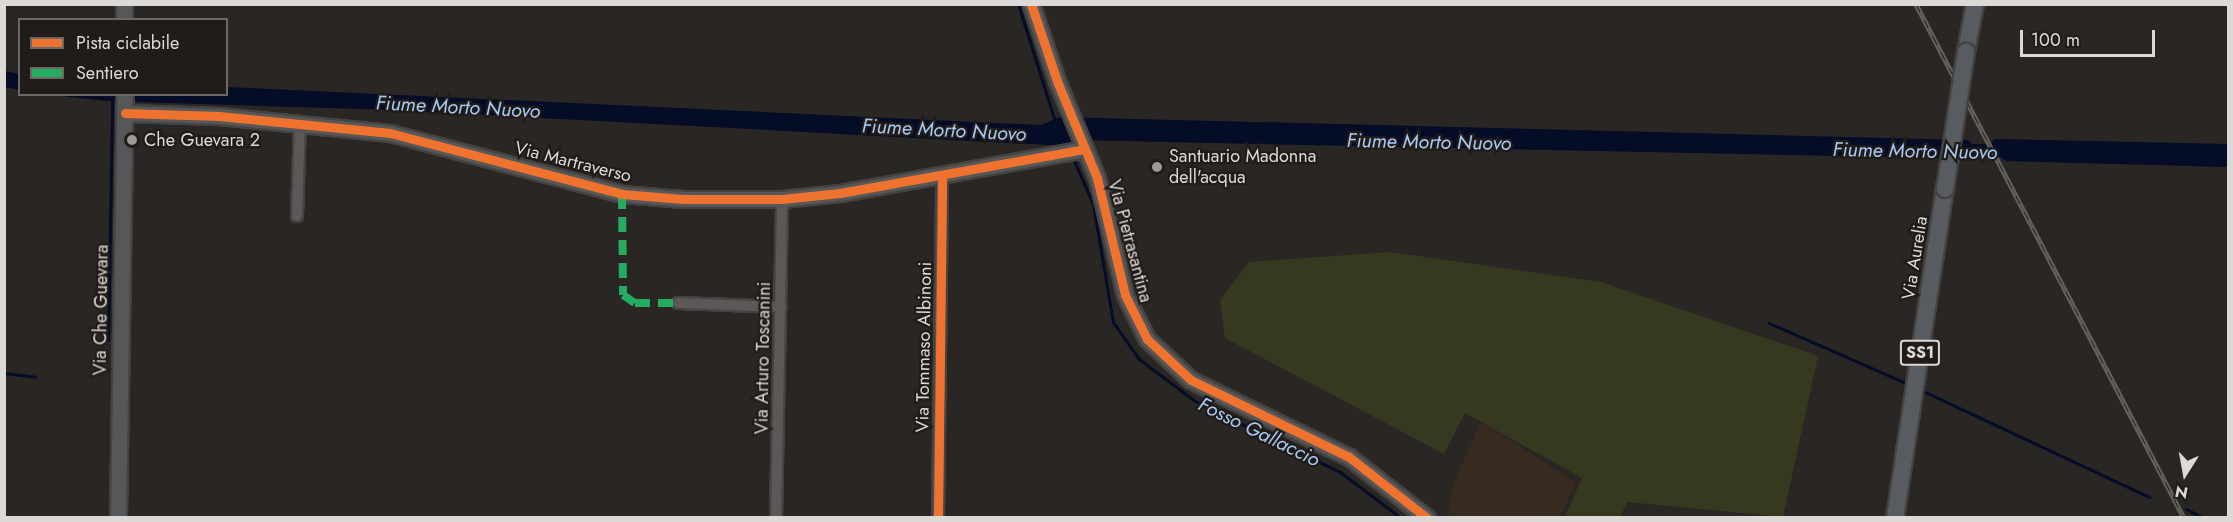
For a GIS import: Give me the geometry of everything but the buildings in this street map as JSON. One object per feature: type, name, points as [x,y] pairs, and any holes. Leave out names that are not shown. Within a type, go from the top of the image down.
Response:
[{"type":"main road","name":"Via Aurelia","points":[[1895,518],[1975,4]]},
{"type":"street","name":"Via Pietrasantina","points":[[1031,4],[1071,117],[1077,150],[1107,211],[1129,305],[1141,331],[1160,354],[1209,391],[1361,464],[1427,517]]},
{"type":"street","name":"Via Martraverso","points":[[125,104],[390,133],[461,149],[622,194],[683,199],[782,199],[942,177],[1077,150]]},
{"type":"street","name":"Via Che Guevara","points":[[118,518],[125,104]]},
{"type":"street","points":[[297,216],[300,123]]},
{"type":"street","name":"Via Tommaso Albinoni","points":[[938,518],[942,177]]},
{"type":"street","name":"Via Arturo Toscanini","points":[[776,518],[782,199]]},
{"type":"street","points":[[678,303],[781,306]]},
{"type":"shaded area","points":[[1481,422],[1576,482],[1560,517],[1448,516],[1452,486]]},
{"type":"green space","points":[[1390,252],[1601,282],[1818,356],[1783,517],[1627,502],[1620,517],[1565,517],[1582,478],[1465,413],[1444,454],[1225,338],[1220,300],[1249,262]]},
{"type":"water","points":[[5,71],[18,74],[18,90],[5,87]]},
{"type":"water","name":"Fiume Morto Nuovo","points":[[228,87],[1041,125],[1060,117],[1968,140],[1972,144],[1991,144],[1994,139],[2228,144],[2228,167],[2006,161],[2000,157],[1982,156],[1977,159],[1073,140],[1073,145],[1067,146],[393,110],[107,101],[61,96],[228,96]]},
{"type":"waterway","points":[[1018,4],[1055,121]]},
{"type":"waterway","points":[[108,340],[112,100]]},
{"type":"waterway","name":"Fosso Gallaccio","points":[[1072,156],[1093,204],[1113,322],[1139,359],[1195,401],[1340,472],[1401,518]]},
{"type":"waterway","points":[[1769,323],[1908,384]]},
{"type":"waterway","points":[[4,373],[35,377]]},
{"type":"waterway","points":[[1923,391],[2149,497]]},
{"type":"waterway","points":[[2186,509],[2204,518]]},
{"type":"railway","points":[[1916,4],[2184,518]]},
{"type":"marked path","points":[[622,194],[623,295],[635,303],[678,303]]},
{"type":"cycle path","points":[[1031,4],[1057,81],[1097,178],[1125,295],[1147,339],[1191,380],[1349,457],[1427,518]]},
{"type":"cycle path","points":[[125,113],[219,116],[390,133],[622,194],[683,199],[782,199],[840,193],[1084,149]]},
{"type":"cycle path","points":[[938,518],[942,177]]},
{"type":"place","name":"Che Guevara 2","points":[[132,140]]},
{"type":"place","name":"Santuario Madonna dell'acqua","points":[[1157,167]]}]
